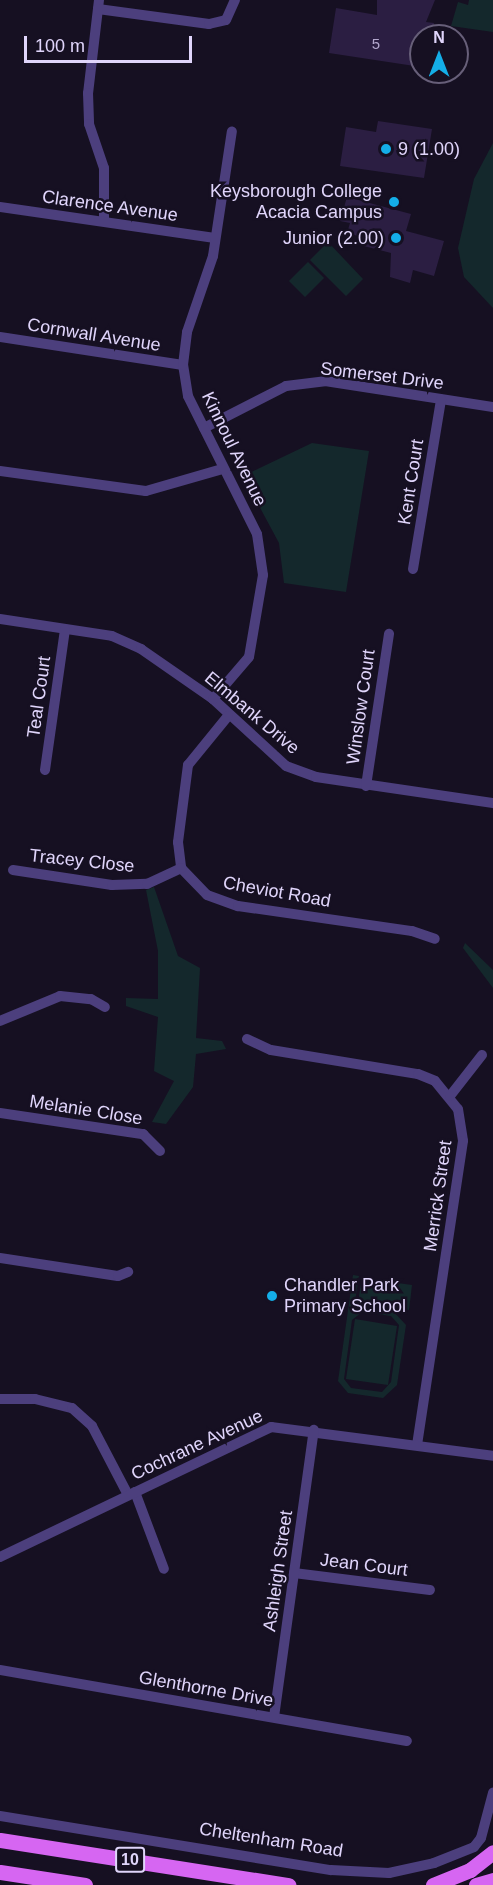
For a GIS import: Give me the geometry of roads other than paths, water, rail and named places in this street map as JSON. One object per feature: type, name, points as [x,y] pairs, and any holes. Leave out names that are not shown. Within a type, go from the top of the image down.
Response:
[{"type":"main road","name":"10","points":[[0,1840],[289,1885]]},
{"type":"main road","points":[[433,1885],[470,1870],[493,1852]]},
{"type":"main road","points":[[0,1872],[85,1885]]},
{"type":"main road","points":[[476,1885],[493,1880]]},
{"type":"street","points":[[104,220],[104,168],[89,124],[88,93],[99,4],[209,24],[226,20],[235,0]]},
{"type":"street","name":"Kinnoul Avenue","points":[[213,699],[249,657],[263,575],[257,534],[222,469],[188,396],[183,365],[187,333],[204,293],[232,131]]},
{"type":"street","name":"Clarence Avenue","points":[[0,207],[104,220],[215,238]]},
{"type":"street","name":"Cornwall Avenue","points":[[0,337],[183,365]]},
{"type":"street","name":"Somerset Drive","points":[[204,428],[286,386],[325,381],[493,407]]},
{"type":"street","name":"Kent Court","points":[[413,569],[441,399]]},
{"type":"street","points":[[0,471],[146,491],[222,469]]},
{"type":"street","name":"Elmbank Drive","points":[[0,619],[112,636],[141,649],[213,699],[228,717],[286,766],[316,777],[366,786],[493,803]]},
{"type":"street","name":"Teal Court","points":[[45,770],[65,629]]},
{"type":"street","name":"Winslow Court","points":[[366,786],[389,633]]},
{"type":"street","points":[[181,868],[178,842],[188,765],[228,717]]},
{"type":"street","name":"Tracey Close","points":[[13,870],[112,885],[147,884],[181,868]]},
{"type":"street","name":"Cheviot Road","points":[[181,868],[207,895],[238,906],[412,931],[435,939]]},
{"type":"street","points":[[0,1021],[60,996],[91,999],[105,1007]]},
{"type":"street","points":[[247,1039],[272,1050],[417,1074],[435,1081],[450,1096],[482,1055]]},
{"type":"street","name":"Merrick Street","points":[[417,1444],[464,1141],[458,1109],[450,1096]]},
{"type":"street","name":"Melanie Close","points":[[0,1113],[143,1134],[160,1150]]},
{"type":"street","points":[[0,1258],[118,1276],[128,1272]]},
{"type":"street","points":[[0,1399],[35,1400],[72,1408],[92,1426],[131,1494],[164,1569]]},
{"type":"street","name":"Cochrane Avenue","points":[[0,1557],[271,1427],[314,1430],[493,1456]]},
{"type":"street","name":"Ashleigh Street","points":[[274,1717],[314,1430]]},
{"type":"street","name":"Jean Court","points":[[294,1573],[430,1590]]},
{"type":"street","name":"Glenthorne Drive","points":[[0,1670],[407,1741]]},
{"type":"street","name":"Cheltenham Road","points":[[0,1816],[331,1870],[389,1873],[434,1863],[474,1847],[481,1838],[493,1793]]},
{"type":"place","name":"9 (1.00)","points":[[386,149]]},
{"type":"place","name":"Keysborough College Acacia Campus","points":[[394,202]]},
{"type":"place","name":"Junior (2.00)","points":[[396,238]]},
{"type":"place","name":"Chandler Park Primary School","points":[[272,1296]]}]
